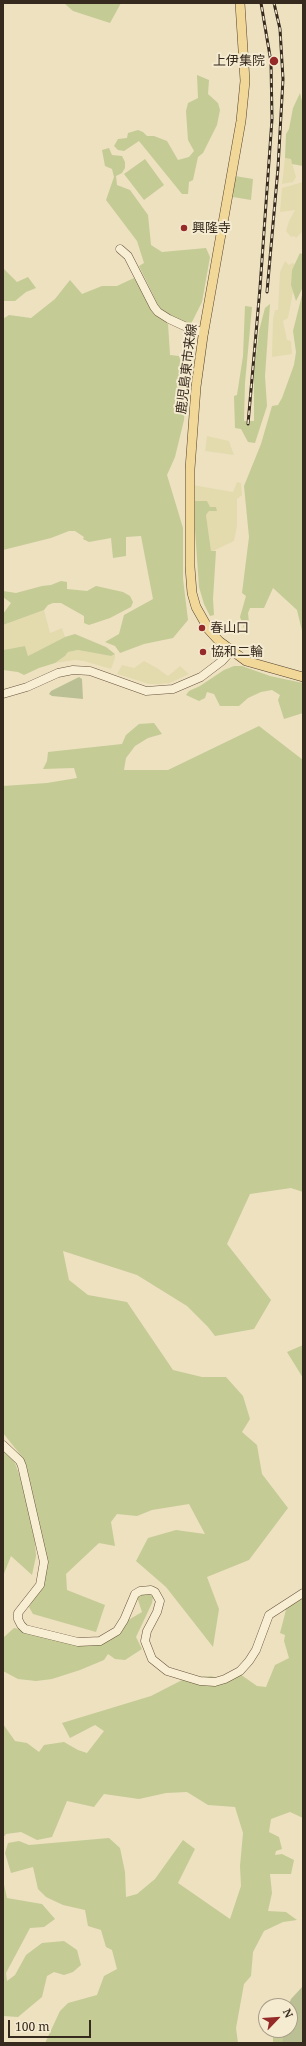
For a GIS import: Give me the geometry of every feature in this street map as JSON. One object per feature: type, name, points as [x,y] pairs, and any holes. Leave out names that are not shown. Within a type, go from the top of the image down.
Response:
[{"type":"main road","name":"鹿児島東市来線","points":[[240,3],[245,61],[241,121],[204,332],[196,387],[190,469],[190,567],[192,593],[196,607],[209,630],[231,651],[246,661],[303,677]]},
{"type":"street","points":[[120,249],[128,256],[158,312],[169,319],[199,332],[204,332]]},
{"type":"street","points":[[3,694],[27,687],[58,673],[73,670],[90,671],[146,690],[173,689],[201,677],[222,661],[231,651]]},
{"type":"street","points":[[3,1445],[20,1461],[22,1466],[44,1562],[40,1585],[18,1613],[20,1626],[25,1629],[78,1642],[100,1641],[117,1631],[135,1594],[140,1591],[151,1590],[155,1592],[160,1601],[157,1612],[148,1627],[146,1641],[152,1659],[167,1671],[200,1682],[214,1682],[225,1679],[240,1671],[250,1661],[256,1650],[269,1615],[303,1593]]},
{"type":"shaded area","points":[[285,158],[291,159],[296,177],[293,182],[282,184]]},
{"type":"shaded area","points":[[303,182],[303,231],[296,238],[294,236],[291,237],[286,231],[295,210],[280,212],[282,188]]},
{"type":"shaded area","points":[[285,261],[289,265],[292,263],[296,264],[292,270],[293,292],[288,318],[283,321],[287,340],[291,341],[292,354],[272,357],[273,319],[275,310],[278,310],[280,272]]},
{"type":"shaded area","points":[[207,436],[229,441],[234,455],[205,451]]},
{"type":"shaded area","points":[[237,482],[241,483],[242,495],[237,499],[237,526],[234,541],[211,552],[206,515],[209,511],[217,511],[216,507],[210,507],[193,501],[193,485],[233,492]]},
{"type":"shaded area","points":[[44,610],[50,633],[62,628],[65,637],[28,656],[25,646],[3,650],[3,625]]},
{"type":"shaded area","points":[[78,650],[111,656],[115,654],[111,669],[84,661],[75,660],[55,663],[68,652]]},
{"type":"shaded area","points":[[144,661],[168,676],[180,666],[189,674],[170,683],[149,684],[117,674],[122,665],[134,668]]},
{"type":"green space","points":[[64,3],[121,3],[110,23],[73,11]]},
{"type":"green space","points":[[197,75],[209,80],[208,94],[218,103],[220,110],[217,125],[203,153],[198,157],[193,180],[189,182],[188,194],[182,194],[139,141],[124,151],[118,150],[114,146],[118,139],[127,138],[128,133],[138,130],[147,136],[154,136],[167,141],[178,160],[189,157],[194,151],[188,140],[186,111],[188,103],[198,98]]},
{"type":"green space","points":[[300,93],[303,105],[303,166],[292,164],[291,159],[285,158],[286,134],[289,129],[293,108]]},
{"type":"green space","points":[[109,148],[112,155],[122,156],[125,162],[125,168],[122,173],[116,176],[117,185],[130,190],[148,215],[151,245],[162,252],[206,248],[210,257],[202,302],[191,324],[173,318],[160,309],[139,266],[144,263],[137,241],[106,200],[114,177],[112,169],[105,166],[102,150]]},
{"type":"green space","points":[[145,159],[164,185],[144,200],[124,174]]},
{"type":"green space","points":[[235,176],[253,179],[251,200],[233,197]]},
{"type":"green space","points":[[300,253],[303,255],[303,287],[296,301],[291,285],[292,270]]},
{"type":"green space","points":[[4,269],[17,282],[28,277],[36,288],[26,292],[15,301],[3,301]]},
{"type":"green space","points":[[134,278],[147,298],[153,312],[168,324],[170,355],[179,356],[187,382],[184,420],[175,457],[167,475],[183,528],[183,579],[188,620],[173,638],[144,644],[120,653],[115,646],[105,642],[119,634],[124,615],[153,599],[141,536],[126,537],[126,556],[113,558],[111,538],[89,542],[83,539],[84,537],[75,531],[69,531],[51,538],[3,550],[3,319],[9,315],[31,318],[55,299],[70,280],[82,294],[102,286],[117,286]]},
{"type":"green space","points":[[303,291],[303,635],[297,610],[273,588],[264,608],[250,608],[248,613],[249,623],[245,631],[240,617],[246,596],[242,593],[249,537],[244,486],[261,444],[272,406],[278,405],[282,398],[294,365],[296,352],[293,331]]},
{"type":"green space","points":[[270,304],[265,376],[267,406],[255,443],[248,442],[241,429],[235,428],[234,396],[237,395],[243,356],[245,306],[252,307],[245,383],[244,421],[254,421],[254,372],[259,331],[265,308]]},
{"type":"green space","points":[[193,501],[207,501],[210,507],[216,507],[217,511],[209,511],[206,515],[211,551],[216,551],[213,599],[214,615],[210,616],[204,604],[199,587]]},
{"type":"green space","points":[[61,581],[67,582],[67,589],[87,591],[96,586],[123,592],[130,596],[133,602],[131,607],[110,618],[89,625],[84,623],[84,616],[61,603],[53,603],[48,605],[44,610],[3,625],[3,614],[11,603],[3,597],[3,591],[16,593],[51,585]]},
{"type":"green space","points":[[75,634],[106,647],[115,654],[111,656],[78,650],[68,652],[55,663],[24,675],[18,672],[3,670],[3,650],[25,646],[28,656],[65,637]]},
{"type":"green space","points":[[234,666],[242,666],[270,676],[303,683],[303,713],[284,719],[278,700],[280,695],[272,690],[261,692],[248,698],[239,706],[220,706],[214,694],[207,692],[205,698],[199,701],[186,695],[189,691],[200,686],[224,670]]},
{"type":"green space","points":[[79,677],[82,679],[83,699],[52,696],[49,694],[51,691]]},
{"type":"green space","points":[[154,723],[162,734],[148,738],[135,746],[126,758],[124,770],[168,770],[259,726],[303,760],[303,1192],[291,1188],[250,1194],[227,1244],[271,1300],[254,1329],[215,1336],[187,1306],[137,1275],[63,1251],[69,1280],[88,1295],[127,1302],[173,1370],[202,1377],[226,1377],[243,1396],[250,1419],[242,1432],[257,1445],[262,1474],[288,1508],[249,1560],[207,1577],[219,1609],[213,1647],[166,1587],[136,1561],[148,1538],[176,1530],[205,1534],[189,1504],[152,1510],[137,1516],[117,1514],[111,1522],[115,1546],[99,1543],[66,1574],[67,1590],[105,1605],[96,1632],[33,1614],[29,1607],[45,1580],[47,1560],[23,1458],[3,1433],[3,786],[47,783],[77,778],[74,768],[43,769],[47,761],[48,752],[122,744],[126,735],[139,724]]},
{"type":"green space","points":[[303,1345],[303,1378],[287,1352]]},
{"type":"green space","points":[[3,1451],[8,1453],[15,1463],[24,1488],[35,1542],[36,1556],[32,1575],[11,1556],[3,1576]]},
{"type":"green space","points":[[148,1593],[153,1597],[152,1603],[136,1637],[142,1649],[125,1660],[115,1659],[108,1654],[104,1660],[80,1670],[52,1679],[36,1681],[18,1679],[3,1671],[3,1638],[14,1628],[31,1631],[71,1643],[109,1637],[125,1622],[142,1612],[136,1594]]},
{"type":"green space","points":[[303,1596],[303,1818],[290,1812],[271,1819],[269,1832],[279,1837],[282,1849],[276,1851],[275,1855],[282,1854],[294,1860],[291,1874],[270,1874],[272,1893],[268,1911],[286,1912],[297,1920],[283,1922],[264,1931],[253,1952],[251,1976],[244,1984],[236,2028],[238,2043],[45,2043],[60,2011],[68,2003],[97,1995],[104,1976],[117,1969],[112,1950],[106,1947],[101,1930],[88,1926],[85,1910],[63,1905],[46,1897],[38,1889],[33,1867],[11,1873],[5,1853],[8,1843],[19,1841],[29,1845],[109,1838],[120,1848],[125,1872],[126,1897],[137,1894],[155,1879],[183,1840],[195,1849],[178,1883],[230,1919],[241,1886],[240,1866],[243,1833],[235,1807],[208,1805],[187,1792],[166,1793],[139,1799],[104,1794],[94,1807],[67,1801],[52,1837],[37,1840],[21,1832],[6,1834],[3,1838],[3,1724],[15,1741],[27,1743],[39,1752],[44,1745],[64,1742],[87,1753],[104,1731],[95,1725],[70,1738],[62,1723],[151,1696],[186,1678],[211,1676],[227,1681],[237,1672],[257,1686],[266,1687],[275,1665],[289,1658],[284,1641],[285,1635],[280,1633],[286,1610],[282,1608]]},
{"type":"green space","points":[[3,1880],[7,1898],[42,1904],[55,1919],[44,1927],[30,1928],[6,1973],[7,1981],[15,1975],[26,1955],[42,1943],[64,1941],[77,1950],[81,1965],[73,1972],[64,1975],[54,1972],[47,1976],[42,1997],[18,2017],[3,2016]]},
{"type":"green space","points":[[303,1986],[303,2043],[282,2043],[282,2038],[298,2038],[298,1998],[292,1998]]},
{"type":"green space","points":[[273,2038],[282,2038],[282,2043],[273,2043]]},
{"type":"railway","points":[[248,424],[260,288],[272,119],[271,62],[261,3]]},
{"type":"railway","points":[[267,292],[278,168],[283,79],[280,29],[274,3]]},
{"type":"place","name":"上伊集院","points":[[274,61]]},
{"type":"place","name":"興隆寺","points":[[184,228]]},
{"type":"place","name":"春山口","points":[[202,628]]},
{"type":"place","name":"協和二輪","points":[[203,652]]}]
